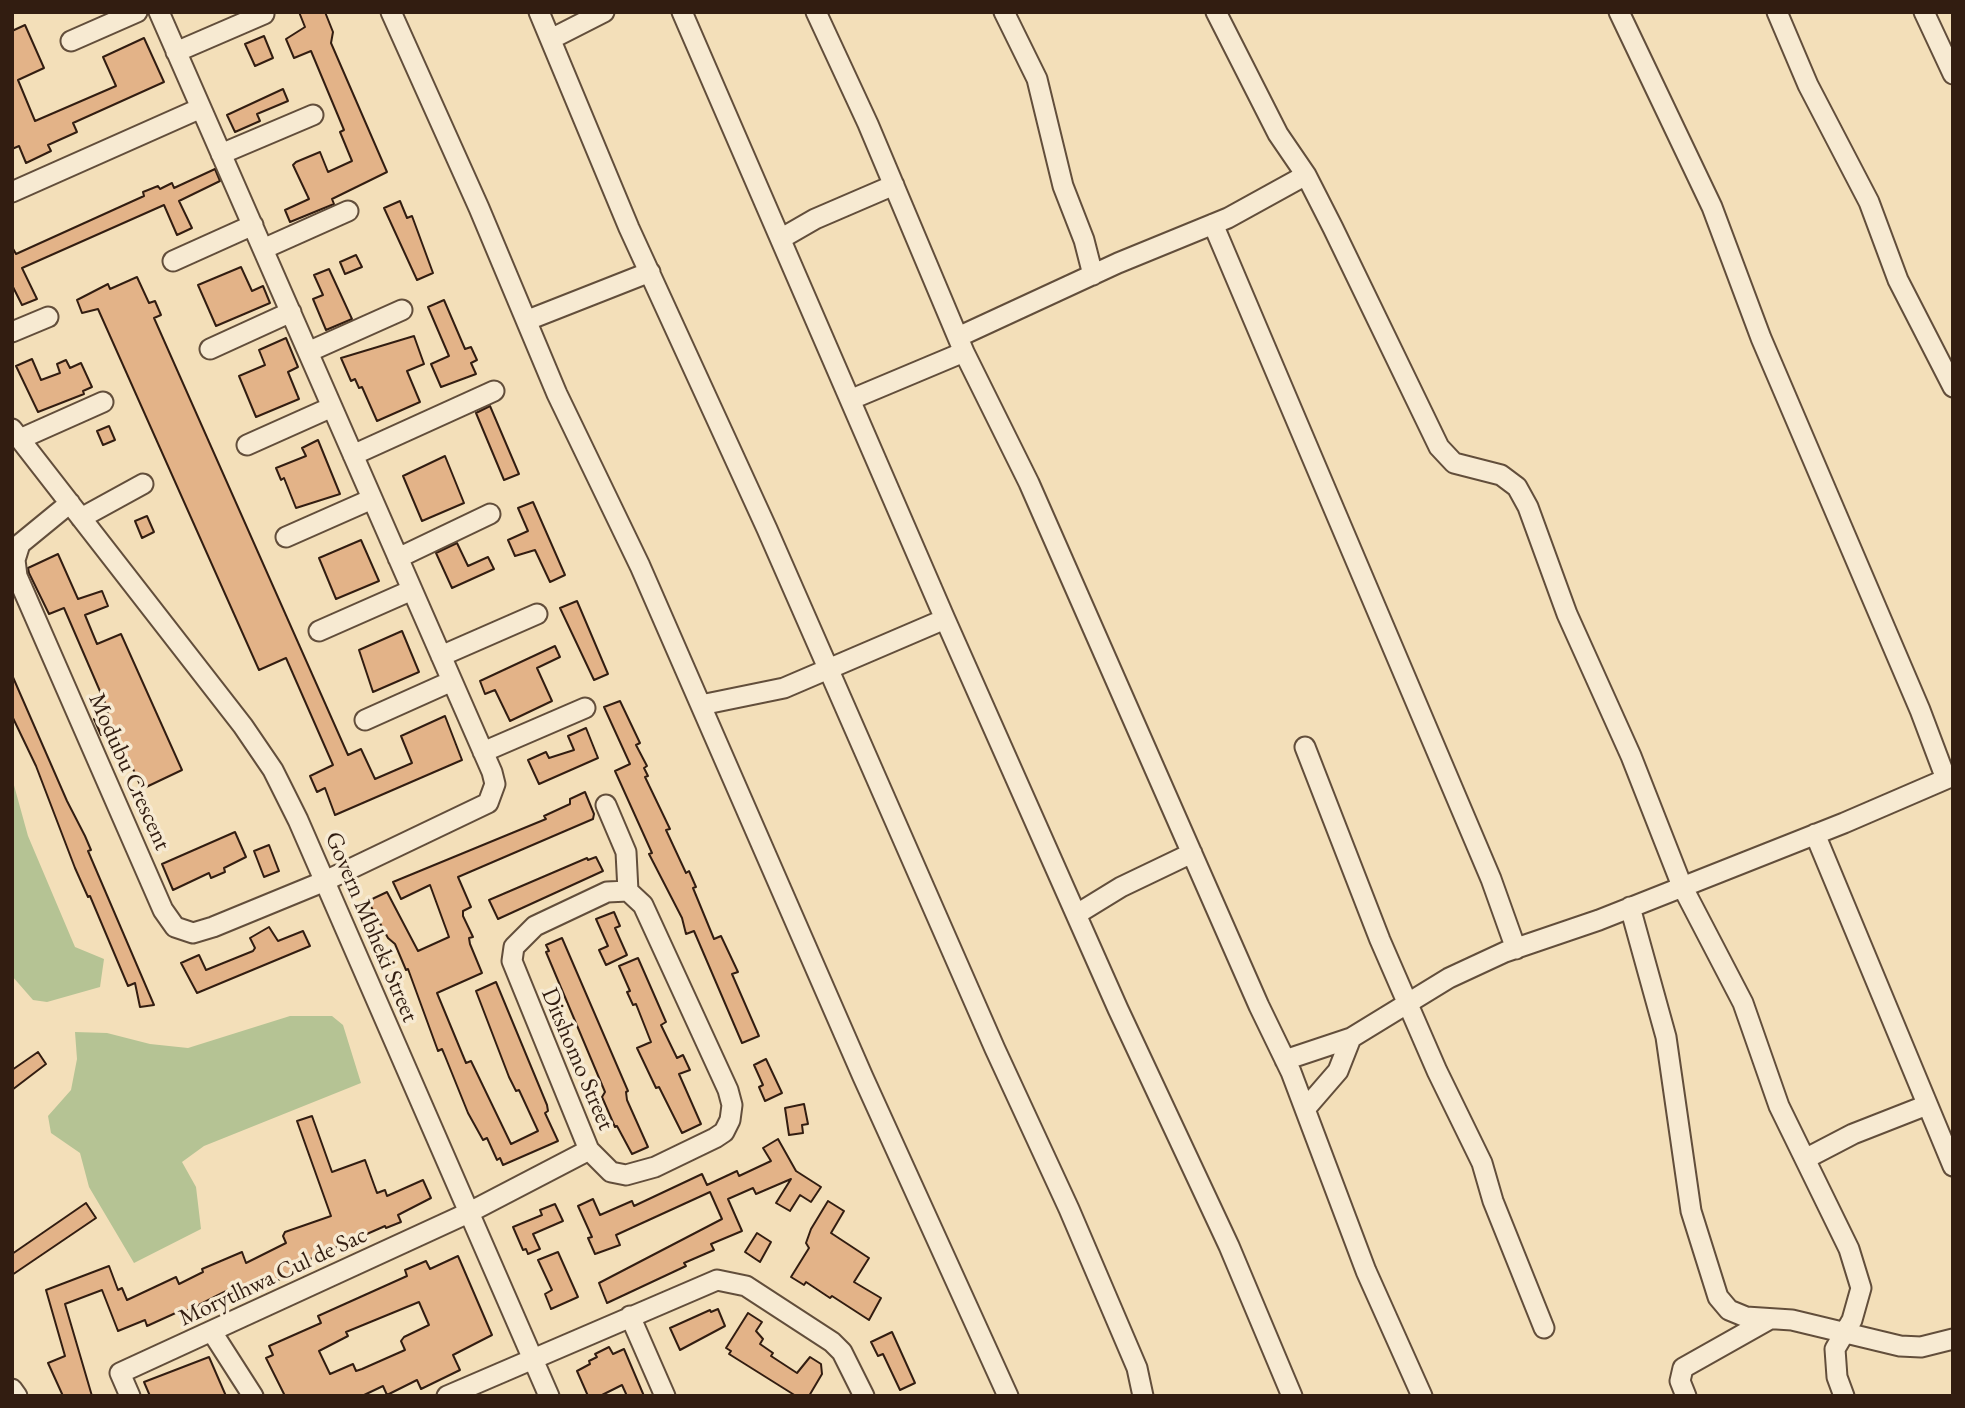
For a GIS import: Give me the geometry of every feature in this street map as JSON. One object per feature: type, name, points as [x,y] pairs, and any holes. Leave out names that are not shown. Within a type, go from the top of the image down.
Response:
[{"type":"street","points":[[71,41],[138,12]]},
{"type":"street","points":[[159,12],[495,784],[493,795],[481,809],[325,881]]},
{"type":"street","points":[[391,12],[528,320],[557,394],[640,566],[748,807],[863,1077],[1008,1396]]},
{"type":"street","points":[[539,12],[650,272],[1069,1209],[1137,1368],[1143,1396]]},
{"type":"street","points":[[551,39],[604,12]]},
{"type":"street","points":[[682,12],[852,399],[945,619],[1229,1246],[1292,1396]]},
{"type":"street","points":[[816,12],[894,185],[961,344],[1029,483],[1285,1060],[1306,1108],[1366,1271],[1422,1396]]},
{"type":"street","points":[[1004,12],[1037,79],[1063,186],[1084,240],[1093,275]]},
{"type":"street","points":[[1216,12],[1278,134],[1306,175],[1439,447],[1454,463],[1501,475],[1517,487],[1528,507],[1567,614],[1631,756],[1682,886],[1742,1003],[1779,1106],[1849,1249],[1861,1289],[1860,1300],[1835,1349],[1837,1377],[1844,1396]]},
{"type":"street","points":[[1285,1060],[1350,1038],[1449,978],[1516,948],[1630,907],[1815,834],[1949,777],[1760,338],[1712,207],[1619,12]]},
{"type":"street","points":[[1777,12],[1808,85],[1869,202],[1898,280],[1953,387]]},
{"type":"street","points":[[1924,12],[1947,46],[1953,74]]},
{"type":"street","points":[[176,52],[264,14]]},
{"type":"street","points":[[12,192],[201,108]]},
{"type":"street","points":[[221,154],[313,115]]},
{"type":"street","points":[[852,399],[1093,275],[1213,224],[1306,175]]},
{"type":"street","points":[[782,238],[815,219],[894,185]]},
{"type":"street","points":[[263,249],[348,211]]},
{"type":"street","points":[[1213,224],[1461,806],[1516,948]]},
{"type":"street","points":[[173,261],[253,225]]},
{"type":"street","points":[[528,320],[650,272]]},
{"type":"street","points":[[308,352],[402,310]]},
{"type":"street","points":[[209,349],[291,313]]},
{"type":"street","points":[[12,332],[48,317]]},
{"type":"street","points":[[353,455],[494,391]]},
{"type":"street","name":"Govern Mbheki Street","points":[[103,402],[16,434],[265,759],[298,820],[549,1396]]},
{"type":"street","points":[[247,445],[332,407]]},
{"type":"street","points":[[76,511],[144,484]]},
{"type":"street","points":[[286,537],[372,499]]},
{"type":"street","name":"Modubu Crescent","points":[[76,511],[20,544],[15,559],[17,576],[163,910],[174,928],[193,933],[325,881]]},
{"type":"street","points":[[398,558],[489,514]]},
{"type":"street","points":[[319,631],[412,590]]},
{"type":"street","points":[[441,656],[537,614]]},
{"type":"street","points":[[701,705],[784,688],[945,619]]},
{"type":"street","points":[[365,720],[452,681]]},
{"type":"street","points":[[483,752],[585,708]]},
{"type":"street","points":[[1305,747],[1380,940],[1482,1163],[1493,1201],[1544,1328]]},
{"type":"street","points":[[606,805],[626,852],[628,891]]},
{"type":"street","points":[[1815,834],[1953,1166]]},
{"type":"street","points":[[1077,914],[1121,887],[1192,853]]},
{"type":"street","name":"Ditshomo Street","points":[[628,891],[643,905],[728,1090],[730,1120],[724,1132],[715,1139],[640,1172],[625,1175],[611,1172],[589,1150],[516,978],[512,961],[514,947],[535,926],[607,892],[628,891]]},
{"type":"street","points":[[1630,907],[1666,1037],[1690,1211],[1718,1297],[1729,1310],[1746,1317],[1846,1331],[1900,1346],[1921,1348],[1953,1339]]},
{"type":"street","points":[[1306,1108],[1338,1071],[1350,1038]]},
{"type":"street","points":[[1805,1159],[1853,1134],[1927,1105]]},
{"type":"street","name":"Morytlhwa Cul de Sac","points":[[130,1396],[120,1373],[468,1213],[589,1150]]},
{"type":"street","points":[[447,1396],[706,1282],[716,1280],[746,1286],[842,1352],[864,1396]]},
{"type":"street","points":[[1727,1343],[1729,1310]]},
{"type":"street","points":[[630,1316],[665,1396]]},
{"type":"street","points":[[1686,1396],[1680,1381],[1683,1368],[1770,1319]]},
{"type":"street","points":[[212,1332],[253,1396]]},
{"type":"street","points":[[12,1389],[17,1396]]},
{"type":"green space","points":[[12,778],[28,836],[75,947],[104,959],[100,987],[47,1002],[33,1000],[12,976]]},
{"type":"green space","points":[[290,1016],[332,1016],[343,1025],[361,1083],[204,1146],[182,1162],[196,1187],[201,1229],[134,1263],[89,1187],[80,1153],[51,1133],[48,1116],[71,1090],[77,1059],[75,1032],[107,1033],[150,1044],[188,1048]]},
{"type":"building","points":[[299,12],[325,12],[333,32],[331,43],[387,172],[332,199],[334,204],[290,222],[285,210],[309,199],[293,165],[296,162],[320,152],[328,172],[352,161],[340,132],[344,130],[311,51],[294,58],[286,39],[305,27]]},
{"type":"building","points":[[25,25],[44,68],[18,80],[35,121],[116,86],[103,57],[144,38],[164,82],[73,123],[77,132],[48,145],[51,151],[26,163],[19,146],[12,149],[12,31]]},
{"type":"building","points":[[264,36],[273,58],[255,66],[245,44]]},
{"type":"building","points":[[283,89],[288,101],[257,114],[260,121],[235,132],[227,115]]},
{"type":"building","points":[[215,169],[220,181],[179,201],[192,228],[177,235],[164,205],[22,268],[37,299],[22,305],[12,285],[12,247],[16,254],[144,196],[143,192],[158,186],[160,189],[172,183],[174,188]]},
{"type":"building","points":[[400,201],[407,218],[412,216],[433,273],[417,280],[384,208]]},
{"type":"building","points":[[356,255],[362,267],[345,274],[340,262]]},
{"type":"building","points":[[241,267],[252,291],[263,286],[270,303],[216,326],[198,285]]},
{"type":"building","points":[[329,269],[352,319],[326,330],[313,299],[323,295],[314,275]]},
{"type":"building","points":[[137,277],[149,303],[155,301],[161,315],[154,318],[348,755],[361,749],[375,779],[412,763],[401,736],[445,716],[462,760],[335,815],[325,788],[317,792],[310,776],[333,765],[286,658],[259,670],[98,309],[82,313],[77,300],[108,284],[110,289]]},
{"type":"building","points":[[444,300],[465,349],[471,347],[477,360],[471,363],[476,374],[441,387],[431,364],[449,356],[428,307]]},
{"type":"building","points":[[414,336],[424,364],[407,371],[420,402],[377,421],[362,387],[359,388],[355,379],[351,381],[341,358]]},
{"type":"building","points":[[286,338],[298,367],[288,372],[299,399],[256,417],[239,376],[265,365],[259,350]]},
{"type":"building","points":[[32,359],[41,380],[60,373],[57,364],[66,360],[70,368],[81,363],[92,387],[83,391],[84,394],[38,412],[16,366]]},
{"type":"building","points":[[490,406],[519,474],[504,480],[476,413]]},
{"type":"building","points":[[109,426],[115,440],[103,445],[97,431]]},
{"type":"building","points":[[318,440],[340,494],[296,508],[284,478],[281,480],[276,468],[306,456],[302,448]]},
{"type":"building","points":[[445,456],[464,503],[422,521],[403,476]]},
{"type":"building","points":[[533,502],[565,575],[550,582],[535,550],[515,556],[508,540],[528,531],[518,508]]},
{"type":"building","points":[[147,516],[154,532],[142,538],[135,521]]},
{"type":"building","points":[[361,540],[379,581],[336,599],[319,558]]},
{"type":"building","points":[[457,543],[468,566],[488,557],[494,569],[452,588],[436,553]]},
{"type":"building","points":[[58,554],[78,599],[102,591],[108,606],[85,615],[97,644],[121,634],[182,770],[142,789],[115,729],[101,735],[94,719],[109,712],[64,608],[49,614],[29,573],[28,568]]},
{"type":"building","points":[[577,601],[608,674],[594,680],[560,608]]},
{"type":"building","points":[[402,631],[419,672],[373,692],[359,650]]},
{"type":"building","points":[[555,646],[560,657],[537,668],[552,701],[510,721],[495,690],[485,694],[480,681]]},
{"type":"building","points":[[12,675],[85,836],[91,850],[88,851],[154,1005],[140,1007],[135,983],[128,986],[90,896],[88,897],[75,868],[36,766],[12,716]]},
{"type":"building","points":[[620,701],[640,743],[636,745],[647,766],[644,768],[648,776],[645,777],[670,829],[666,830],[686,873],[689,871],[696,887],[693,888],[714,939],[721,936],[738,972],[732,974],[759,1036],[742,1043],[694,931],[686,934],[682,918],[649,854],[652,853],[615,771],[630,764],[604,707]]},
{"type":"building","points":[[586,728],[598,758],[539,784],[528,760],[546,752],[549,758],[574,750],[568,736]]},
{"type":"building","points":[[585,792],[594,814],[593,819],[458,877],[471,907],[463,911],[463,916],[473,937],[469,938],[470,944],[482,973],[437,993],[466,1063],[471,1061],[511,1144],[538,1131],[519,1090],[516,1091],[509,1077],[476,991],[496,982],[547,1105],[548,1111],[545,1113],[558,1141],[503,1165],[500,1158],[497,1160],[487,1138],[483,1140],[468,1113],[442,1049],[438,1051],[408,969],[406,970],[395,944],[388,938],[368,901],[387,892],[418,951],[449,937],[430,885],[401,899],[393,882],[546,819],[544,816],[570,804],[570,799]]},
{"type":"building","points":[[235,832],[246,857],[224,868],[225,872],[211,878],[209,873],[173,890],[162,864]]},
{"type":"building","points":[[269,845],[279,871],[264,877],[254,851]]},
{"type":"building","points":[[596,857],[603,871],[498,919],[489,900],[587,858]]},
{"type":"building","points":[[614,912],[620,926],[615,928],[627,955],[606,965],[599,950],[608,946],[596,919]]},
{"type":"building","points":[[269,927],[278,941],[303,931],[310,946],[197,993],[181,963],[199,955],[206,970],[253,951],[255,948],[250,938]]},
{"type":"building","points":[[562,938],[628,1091],[627,1100],[648,1147],[632,1154],[617,1126],[615,1127],[602,1097],[605,1092],[546,952],[549,951],[546,945]]},
{"type":"building","points":[[638,958],[666,1022],[661,1025],[677,1058],[683,1055],[690,1070],[679,1074],[701,1124],[682,1133],[637,1048],[651,1042],[636,1004],[633,1005],[627,992],[630,991],[619,966]]},
{"type":"building","points":[[38,1052],[46,1064],[12,1090],[12,1070]]},
{"type":"building","points":[[766,1059],[782,1093],[765,1101],[759,1087],[763,1085],[754,1065]]},
{"type":"building","points":[[804,1104],[808,1124],[802,1125],[803,1133],[789,1135],[785,1108]]},
{"type":"building","points":[[312,1116],[332,1172],[365,1160],[377,1193],[385,1190],[387,1196],[423,1180],[431,1198],[398,1215],[401,1222],[386,1228],[385,1226],[308,1260],[310,1264],[272,1283],[268,1276],[237,1289],[236,1286],[181,1314],[180,1311],[147,1326],[145,1320],[118,1331],[102,1290],[65,1304],[92,1396],[63,1396],[48,1363],[65,1356],[46,1290],[109,1266],[118,1290],[122,1288],[127,1300],[176,1277],[179,1284],[203,1272],[202,1269],[242,1252],[246,1263],[286,1243],[283,1236],[285,1232],[331,1216],[297,1121]]},
{"type":"building","points":[[778,1139],[796,1171],[821,1187],[811,1202],[800,1195],[790,1211],[776,1203],[791,1179],[756,1194],[753,1188],[728,1199],[742,1231],[711,1244],[714,1250],[684,1263],[686,1266],[607,1303],[599,1283],[722,1219],[710,1192],[616,1235],[620,1245],[595,1254],[588,1238],[592,1237],[578,1206],[593,1199],[600,1215],[632,1201],[634,1206],[702,1174],[707,1185],[737,1171],[739,1176],[771,1161],[763,1148]]},
{"type":"building","points":[[828,1201],[844,1211],[831,1233],[869,1258],[854,1282],[881,1298],[869,1320],[832,1296],[830,1298],[806,1282],[804,1285],[791,1277],[809,1248],[806,1243],[811,1229]]},
{"type":"building","points":[[86,1203],[96,1218],[12,1275],[12,1254]]},
{"type":"building","points":[[555,1204],[563,1221],[533,1234],[540,1249],[528,1254],[526,1249],[523,1250],[513,1227],[542,1215],[540,1210]]},
{"type":"building","points":[[757,1233],[771,1242],[760,1262],[745,1252]]},
{"type":"building","points":[[558,1252],[578,1297],[551,1309],[545,1294],[552,1290],[538,1260]]},
{"type":"building","points":[[458,1256],[492,1335],[453,1355],[460,1370],[421,1389],[417,1380],[387,1395],[383,1386],[362,1396],[285,1396],[266,1358],[273,1355],[269,1346],[321,1323],[318,1316],[407,1276],[405,1270],[426,1261],[430,1269]],"holes":[[[419,1302],[429,1325],[404,1337],[401,1341],[405,1350],[356,1371],[353,1364],[330,1374],[319,1351],[348,1336],[346,1332]]]},
{"type":"building","points":[[718,1309],[725,1326],[680,1350],[670,1328]]},
{"type":"building","points":[[748,1313],[762,1322],[756,1331],[763,1339],[760,1344],[773,1353],[771,1356],[797,1373],[810,1357],[821,1364],[822,1374],[809,1396],[796,1396],[729,1354],[731,1351],[726,1348]]},
{"type":"building","points":[[892,1332],[915,1383],[900,1390],[883,1354],[878,1356],[871,1342]]},
{"type":"building","points":[[609,1347],[613,1354],[624,1349],[644,1396],[627,1396],[622,1385],[600,1396],[588,1396],[577,1371],[590,1364],[589,1361],[597,1357],[595,1354]]},
{"type":"building","points":[[209,1357],[226,1396],[150,1396],[144,1382]]}]
